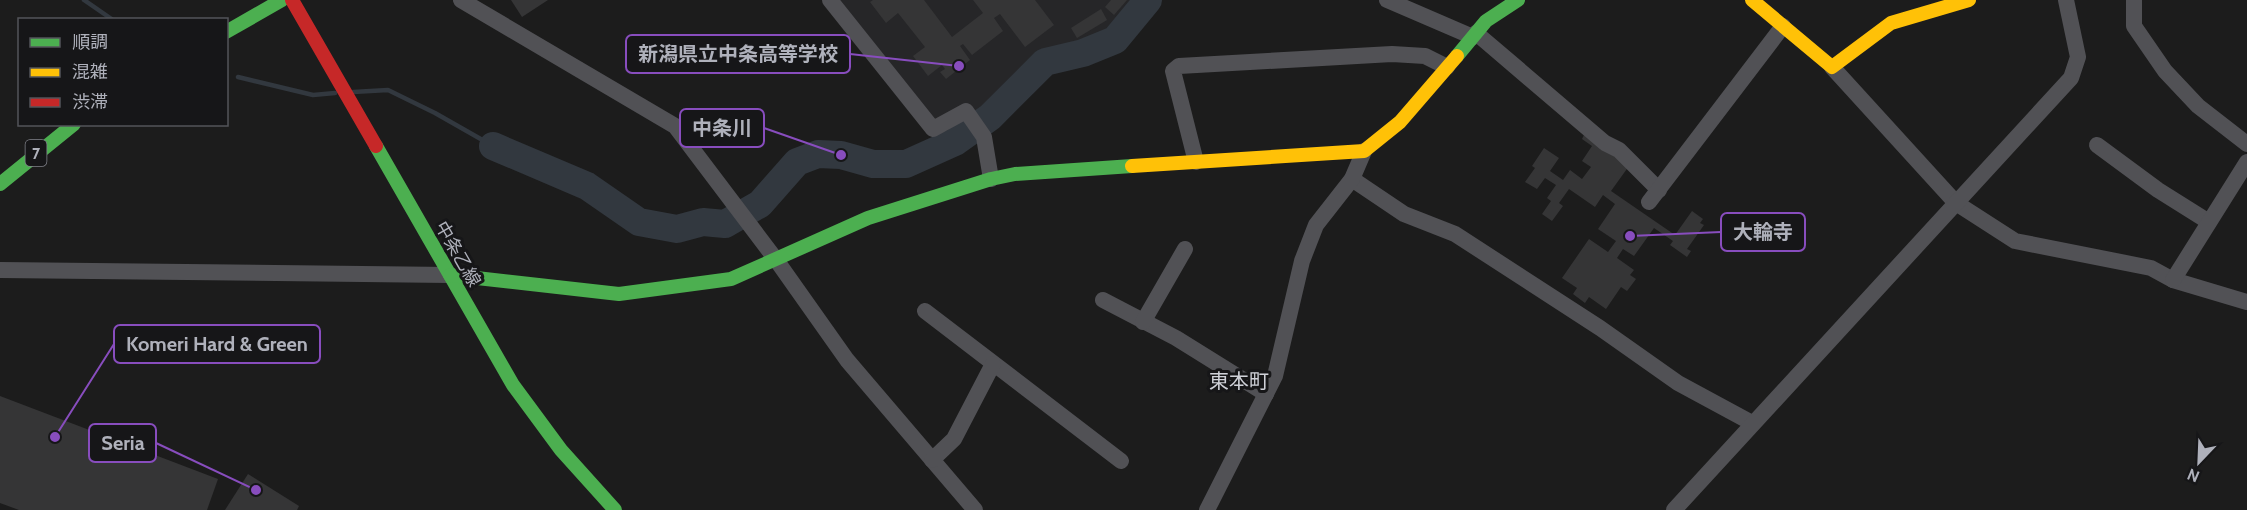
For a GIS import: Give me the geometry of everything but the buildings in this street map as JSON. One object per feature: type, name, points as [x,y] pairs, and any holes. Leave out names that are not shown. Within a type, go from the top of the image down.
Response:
[{"type":"main road","points":[[228,31],[282,0]]},
{"type":"main road","name":"中条乙線","points":[[292,0],[513,385],[542,427],[585,480],[615,510]]},
{"type":"main road","points":[[450,275],[619,294],[731,279],[777,261],[868,218],[991,179],[1015,174],[1364,151],[1400,122],[1486,21],[1518,0]]},
{"type":"main road","points":[[1752,0],[1832,67],[1891,23],[1969,0]]},
{"type":"main road","name":"7","points":[[0,184],[72,126]]},
{"type":"street","points":[[461,0],[675,126],[848,360],[975,510]]},
{"type":"street","points":[[830,0],[933,129],[966,111],[984,136],[991,179]]},
{"type":"street","points":[[1387,0],[1474,35],[1605,143],[1619,150],[1654,196],[1783,26]]},
{"type":"street","points":[[1674,510],[2071,78],[2078,57],[2066,0]]},
{"type":"street","points":[[2134,0],[2134,26],[2164,71],[2198,106],[2247,144]]},
{"type":"street","points":[[1196,162],[1173,71],[1179,66],[1392,54],[1425,56],[1447,67]]},
{"type":"street","points":[[1832,67],[1956,203],[2015,241],[2151,268],[2173,280],[2247,302]]},
{"type":"street","points":[[2097,145],[2158,190],[2209,222]]},
{"type":"street","points":[[1207,510],[1275,376],[1302,261],[1316,225],[1352,179],[1364,151]]},
{"type":"street","points":[[2173,280],[2247,162]]},
{"type":"street","points":[[1352,179],[1404,214],[1455,234],[1678,382],[1752,423]]},
{"type":"street","points":[[1143,322],[1185,249]]},
{"type":"street","points":[[0,270],[450,275]]},
{"type":"street","points":[[1103,300],[1176,338],[1266,394]]},
{"type":"street","points":[[925,311],[1120,461]]},
{"type":"street","points":[[933,460],[954,439],[993,364]]},
{"type":"shaded area","points":[[840,0],[1140,0],[1110,35],[1032,62],[1007,90],[960,124],[940,134]]},
{"type":"waterway","points":[[84,0],[110,18]]},
{"type":"waterway","points":[[493,146],[587,186],[639,222],[677,229],[703,222],[725,224],[760,204],[797,162],[818,154],[841,155],[873,164],[906,164],[955,142],[990,117],[1045,62],[1083,53],[1115,40],[1148,0]]},
{"type":"waterway","points":[[238,77],[313,95],[335,93]]},
{"type":"waterway","points":[[353,92],[388,90],[435,113],[493,146]]},
{"type":"traffic: fast","points":[[228,31],[282,0]]},
{"type":"traffic: fast","points":[[1457,56],[1486,21],[1518,0]]},
{"type":"traffic: fast","points":[[0,184],[72,126]]},
{"type":"traffic: fast","points":[[376,146],[513,385],[561,450],[615,510]]},
{"type":"traffic: fast","points":[[450,275],[619,294],[731,279],[868,218],[991,179],[1015,174],[1132,166]]},
{"type":"traffic: slow","points":[[1752,0],[1832,67],[1891,23],[1969,0]]},
{"type":"traffic: slow","points":[[1132,166],[1364,151],[1400,122],[1457,56]]},
{"type":"traffic: jam","points":[[292,0],[376,146]]},
{"type":"place","name":"新潟県立中条高等学校","points":[[959,66]]},
{"type":"place","name":"中条川","points":[[841,155]]},
{"type":"place","name":"大輪寺","points":[[1630,236]]},
{"type":"place","name":"Komeri Hard & Green","points":[[55,437]]},
{"type":"place","name":"Seria","points":[[256,490]]},
{"type":"district","name":"東本町","points":[[1239,381]]}]
